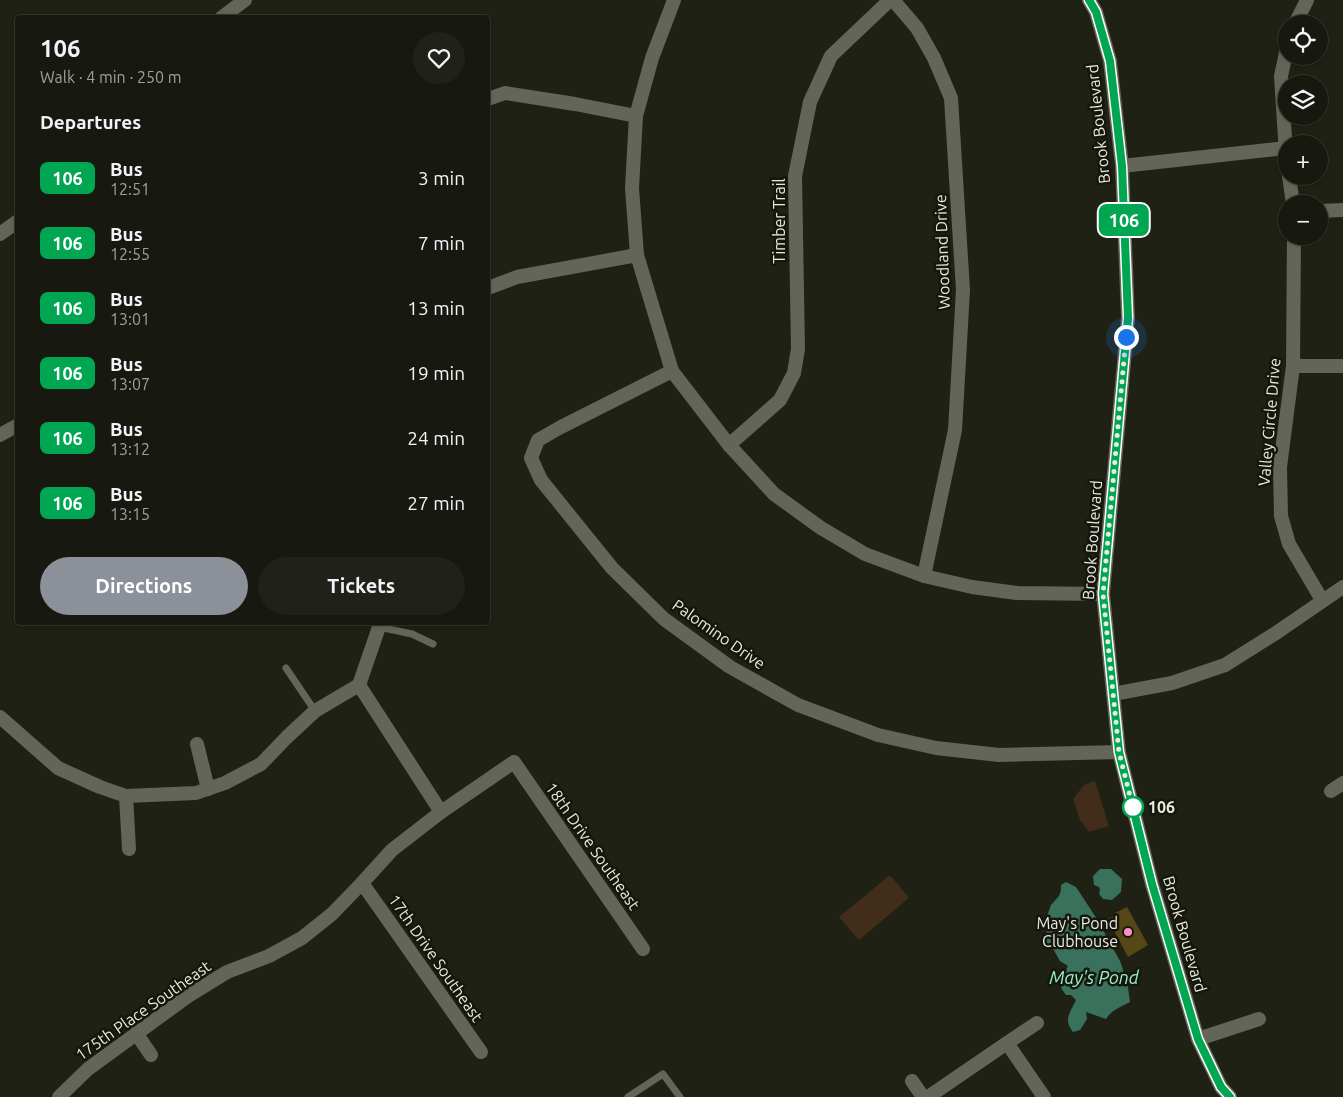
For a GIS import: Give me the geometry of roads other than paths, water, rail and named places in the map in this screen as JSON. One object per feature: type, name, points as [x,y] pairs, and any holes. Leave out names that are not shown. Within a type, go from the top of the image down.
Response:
[{"type":"street","points":[[225,15],[245,0]]},
{"type":"street","points":[[674,0],[652,58],[636,116],[632,188],[637,255],[672,371],[729,445],[774,494],[821,528],[865,554],[924,576],[972,587],[1017,594],[1103,594]]},
{"type":"street","name":"Timber Trail","points":[[729,445],[780,400],[794,373],[798,349],[795,176],[810,102],[832,56],[892,0]]},
{"type":"street","name":"Woodland Drive","points":[[892,0],[918,28],[934,58],[951,98],[963,290],[954,430],[924,576]]},
{"type":"street","name":"Brook Boulevard","points":[[1089,0],[1096,12],[1110,61],[1122,166],[1128,318],[1103,594],[1119,752],[1152,884],[1198,1039],[1221,1087],[1230,1097]]},
{"type":"street","points":[[1300,15],[1307,0]]},
{"type":"street","points":[[1284,65],[1282,76],[1285,135]]},
{"type":"street","points":[[490,98],[505,93],[636,116]]},
{"type":"street","points":[[1122,166],[1278,149]]},
{"type":"street","points":[[1328,211],[1343,210]]},
{"type":"street","points":[[0,234],[15,223]]},
{"type":"street","name":"Valley Circle Drive","points":[[1294,245],[1293,366],[1280,467],[1281,516],[1289,544],[1322,600]]},
{"type":"street","points":[[490,287],[517,277],[637,255]]},
{"type":"street","points":[[1293,366],[1343,366]]},
{"type":"street","name":"Palomino Drive","points":[[672,371],[538,440],[531,458],[541,480],[612,568],[664,619],[730,667],[798,705],[878,735],[936,748],[999,755],[1119,752]]},
{"type":"street","points":[[0,435],[15,427]]},
{"type":"street","points":[[1113,694],[1172,683],[1225,664],[1276,633],[1343,587]]},
{"type":"street","points":[[0,717],[58,768],[100,787],[126,796],[196,793],[224,783],[261,764],[286,737],[315,711],[359,685],[379,625]]},
{"type":"street","points":[[359,685],[441,812]]},
{"type":"street","points":[[197,744],[208,789]]},
{"type":"street","name":"175th Place Southeast","points":[[59,1097],[88,1068],[188,996],[227,972],[269,956],[302,938],[332,914],[392,850],[441,812],[514,762]]},
{"type":"street","name":"18th Drive Southeast","points":[[514,762],[643,949]]},
{"type":"street","points":[[126,796],[129,849]]},
{"type":"street","name":"17th Drive Southeast","points":[[362,883],[481,1052]]},
{"type":"street","points":[[1198,1039],[1259,1019]]},
{"type":"street","points":[[928,1097],[1037,1023]]},
{"type":"street","points":[[136,1033],[151,1055]]},
{"type":"street","points":[[1007,1043],[1044,1097]]},
{"type":"street","points":[[912,1081],[924,1097]]},
{"type":"lane","points":[[379,625],[412,634],[433,644]]},
{"type":"lane","points":[[286,668],[315,711]]},
{"type":"lane","points":[[628,1097],[663,1074],[680,1097]]},
{"type":"water","points":[[1100,869],[1111,869],[1122,879],[1121,892],[1112,900],[1103,899],[1099,894],[1099,887],[1094,885],[1093,876]]},
{"type":"water","name":"May's Pond","points":[[1066,882],[1076,887],[1097,919],[1120,961],[1127,981],[1130,1002],[1113,1011],[1106,1019],[1086,1012],[1087,1019],[1080,1030],[1073,1032],[1068,1024],[1068,1020],[1076,1000],[1071,995],[1066,995],[1061,988],[1062,978],[1068,966],[1060,961],[1052,947],[1046,942],[1047,928],[1041,923],[1047,916],[1051,905],[1059,896],[1061,885]]},
{"type":"place","name":"106","points":[[1133,807]]},
{"type":"place","name":"May's Pond Clubhouse","points":[[1128,932]]}]
